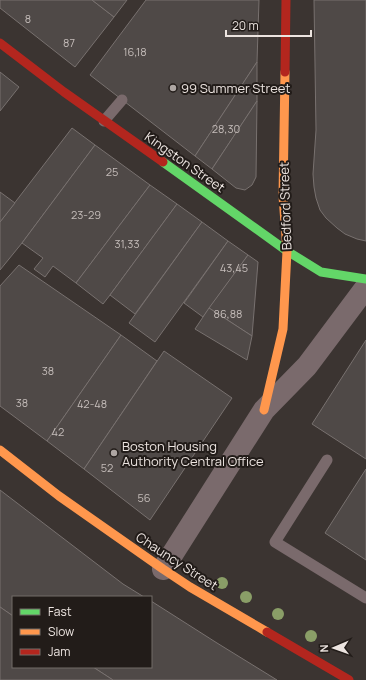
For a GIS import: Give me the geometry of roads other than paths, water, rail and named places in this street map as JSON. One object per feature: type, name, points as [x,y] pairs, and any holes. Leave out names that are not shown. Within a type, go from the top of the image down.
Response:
[{"type":"street","name":"Bedford Street","points":[[264,410],[283,329],[287,251],[283,196],[286,0]]},
{"type":"street","name":"Kingston Street","points":[[0,43],[104,121],[287,251],[321,272],[366,279]]},
{"type":"street","name":"Bedford Street","points":[[162,569],[264,410],[307,366],[366,287]]},
{"type":"street","name":"Chauncy Street","points":[[0,450],[54,492],[162,569],[348,680]]},
{"type":"lane","points":[[104,121],[122,100]]},
{"type":"lane","points":[[327,460],[275,542],[366,598]]},
{"type":"place","name":"99 Summer Street","points":[[173,88]]},
{"type":"place","name":"Boston Housing Authority Central Office","points":[[114,453]]}]
